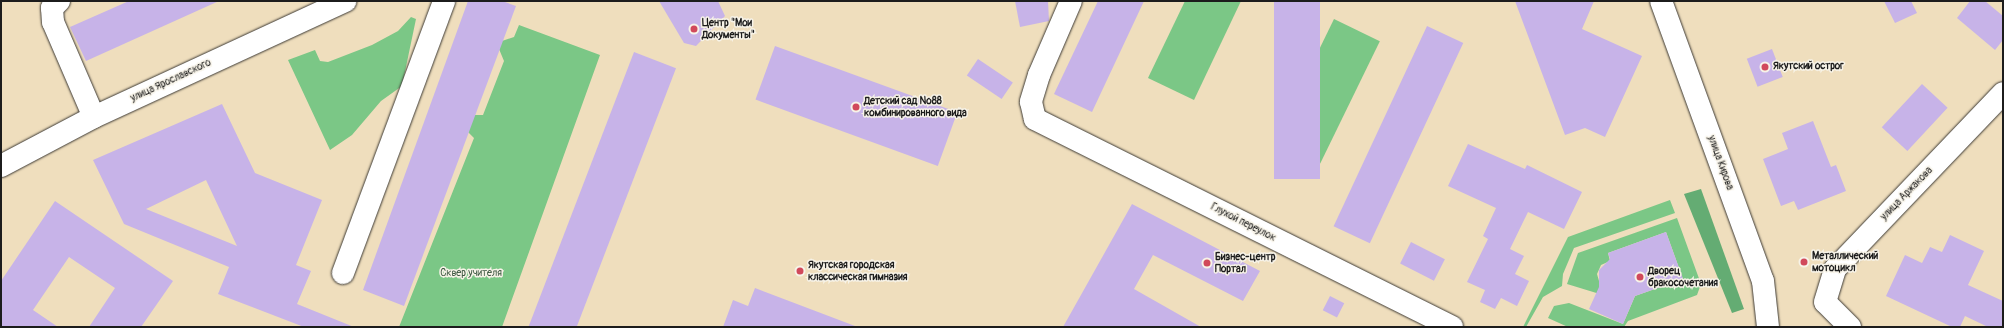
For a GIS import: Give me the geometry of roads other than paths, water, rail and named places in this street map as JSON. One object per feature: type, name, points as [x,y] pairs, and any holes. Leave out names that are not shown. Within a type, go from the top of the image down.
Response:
[{"type":"street","points":[[59,1],[52,8],[53,22],[94,117]]},
{"type":"street","name":"улица Ярославского","points":[[1,166],[94,117],[344,1]]},
{"type":"street","points":[[343,273],[444,1]]},
{"type":"street","name":"Глухой переулок","points":[[1071,1],[1039,75],[1031,102],[1035,119],[1452,327]]},
{"type":"street","name":"улица Кирова","points":[[1661,1],[1763,281],[1768,327]]},
{"type":"street","name":"улица Аржакова","points":[[1850,327],[1825,302],[1835,269],[2003,93]]},
{"type":"place","name":"Центр \"Мои Документы\"","points":[[694,29]]},
{"type":"place","name":"Якутский острог","points":[[1765,67]]},
{"type":"place","name":"Детский сад №88 комбинированного вида","points":[[856,107]]},
{"type":"place","name":"Металлический мотоцикл","points":[[1804,262]]},
{"type":"place","name":"Бизнес-центр Портал","points":[[1207,263]]},
{"type":"place","name":"Якутская городская классическая гимназия","points":[[800,271]]},
{"type":"place","name":"Дворец бракосочетания","points":[[1640,277]]},
{"type":"park label","name":"Сквер учителя","points":[[471,274]]}]
